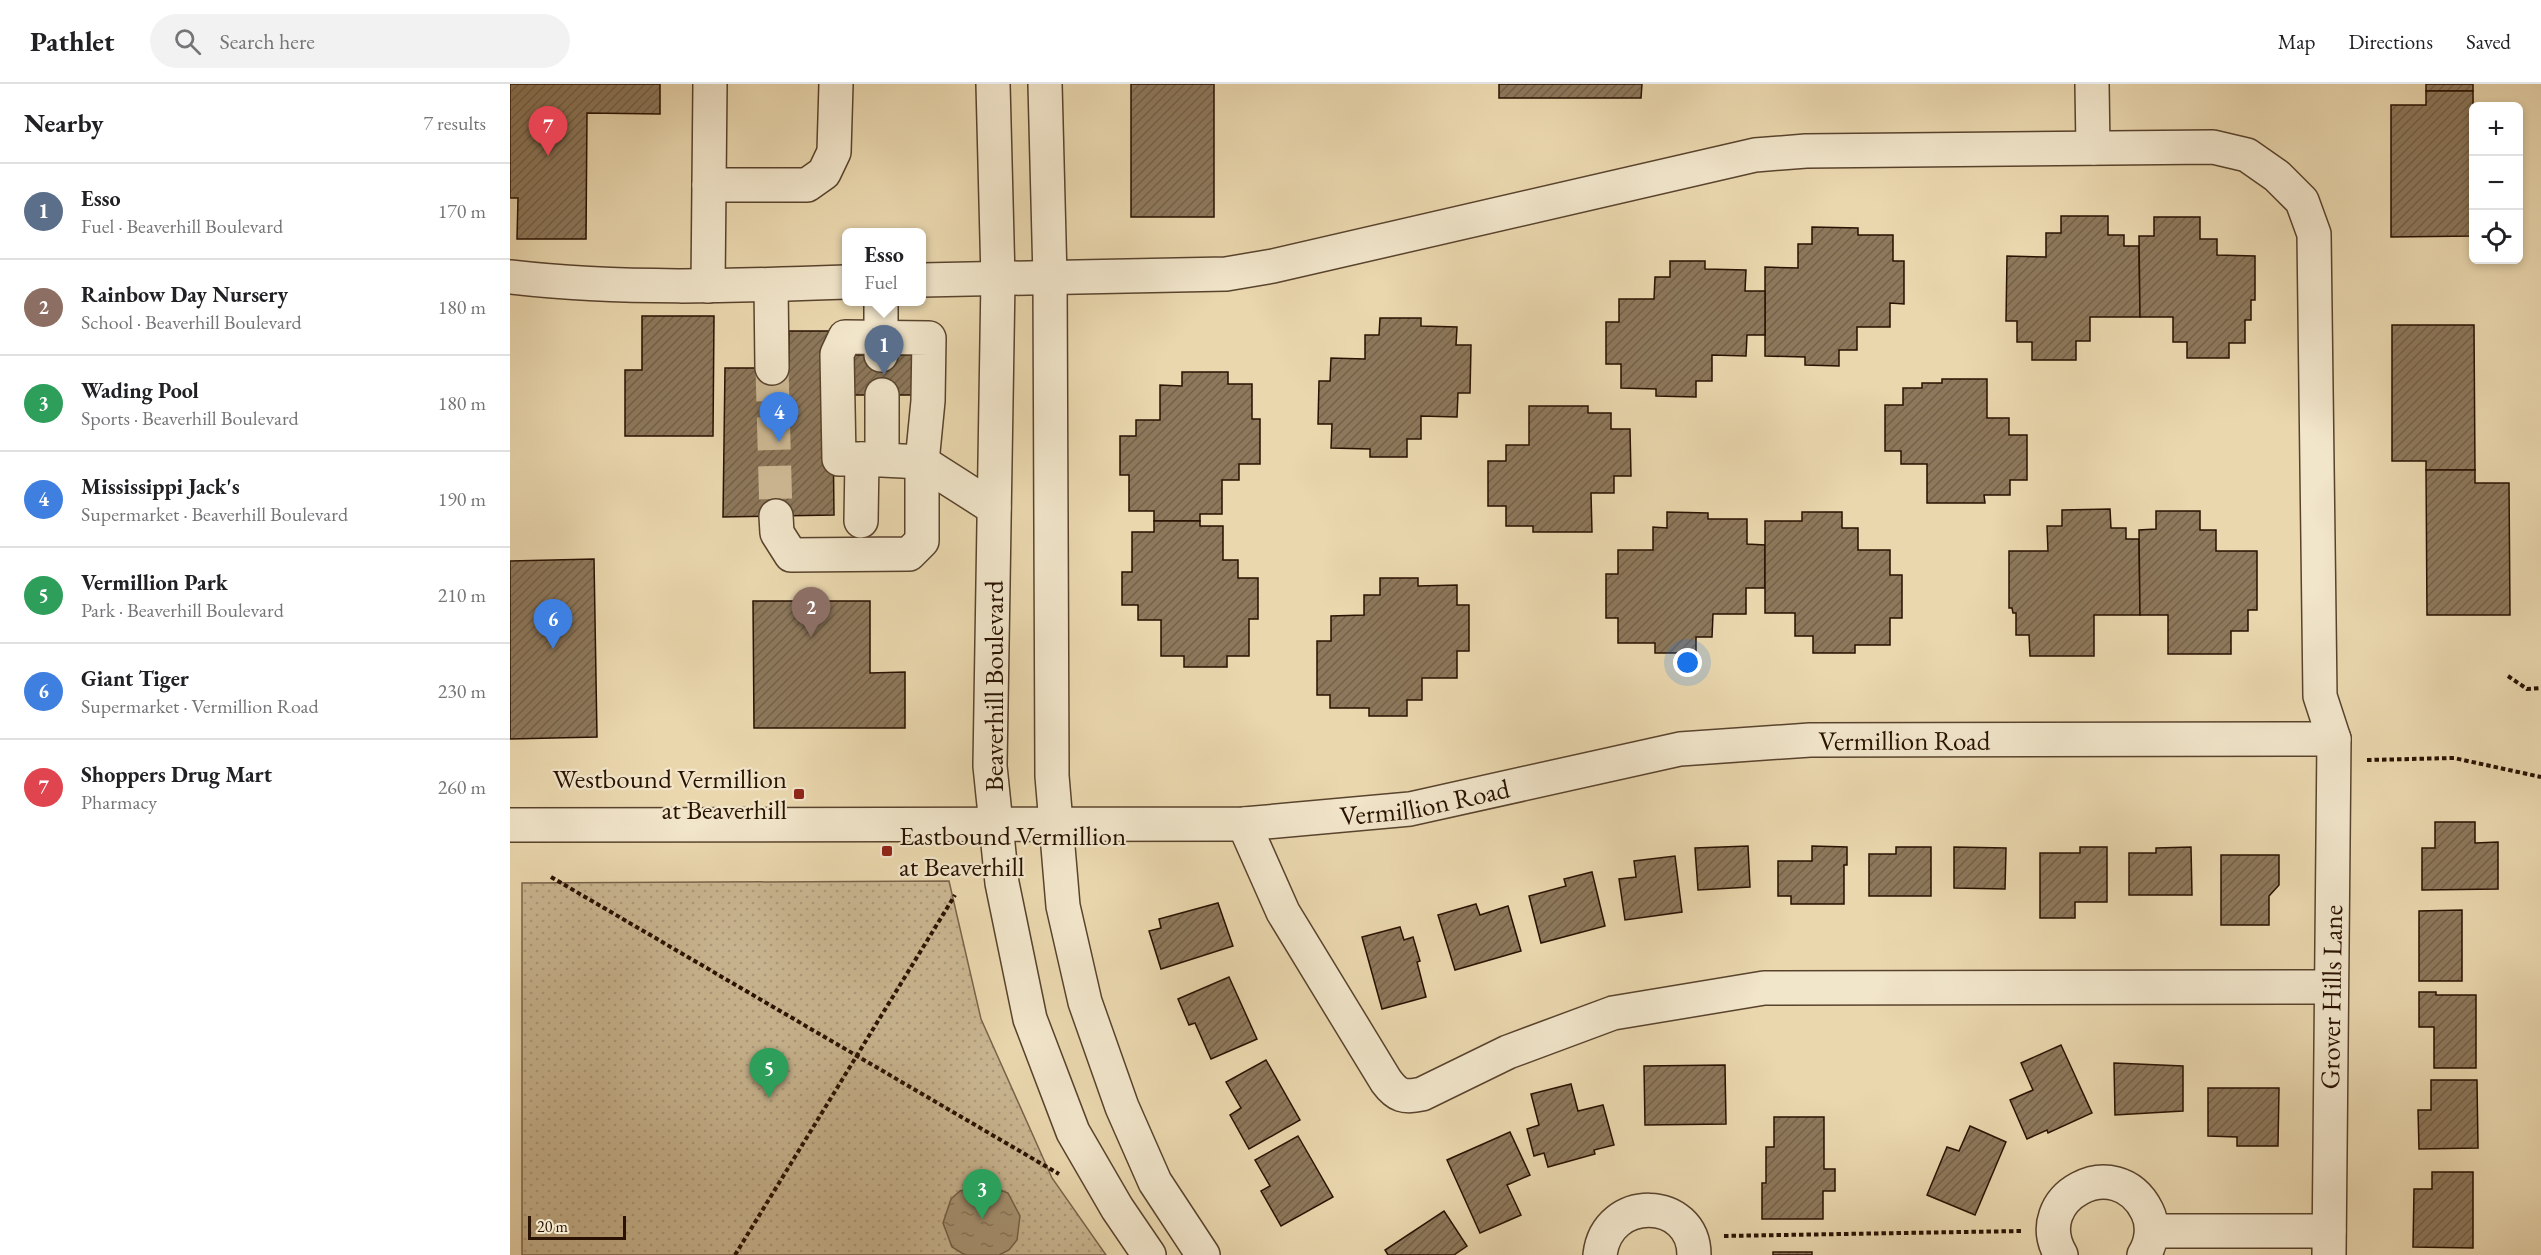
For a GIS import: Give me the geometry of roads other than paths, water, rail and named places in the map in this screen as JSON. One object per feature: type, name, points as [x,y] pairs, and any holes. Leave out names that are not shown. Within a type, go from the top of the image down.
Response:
[{"type":"street","points":[[708,286],[710,84]]},
{"type":"street","points":[[709,185],[807,185],[824,173],[834,152],[836,84]]},
{"type":"street","name":"Beaverhill Boulevard","points":[[993,84],[998,279],[990,766],[1004,903],[1030,1019],[1073,1132],[1117,1209],[1149,1255]]},
{"type":"street","points":[[1045,84],[1050,278],[1054,823],[1063,906],[1085,1002],[1122,1107],[1155,1182],[1203,1255]]},
{"type":"street","points":[[2092,84],[2093,148]]},
{"type":"street","name":"Grover Hills Lane","points":[[926,280],[1226,274],[1273,266],[1755,155],[1806,151],[2213,147],[2247,155],[2277,176],[2302,201],[2314,234],[2320,696],[2334,750],[2329,1243]]},
{"type":"street","points":[[510,277],[613,284],[708,286],[842,282]]},
{"type":"street","points":[[771,285],[772,368]]},
{"type":"street","points":[[881,306],[881,346]]},
{"type":"street","points":[[776,516],[777,533],[791,555],[909,554],[922,541],[922,462],[928,401],[928,338],[881,346],[845,337],[837,354],[839,459],[922,462],[994,508]]},
{"type":"street","points":[[861,521],[882,395]]},
{"type":"street","name":"Vermillion Road","points":[[510,825],[1244,824],[1410,809],[1680,749],[1810,740],[2334,750]]},
{"type":"street","points":[[1244,824],[1282,912],[1386,1081],[1395,1093],[1407,1097],[1422,1094],[1508,1052],[1613,1014],[1764,988],[2330,987]]},
{"type":"street","points":[[2057,1243],[2056,1216],[2063,1202],[2074,1191],[2087,1184],[2103,1181],[2118,1184],[2132,1191],[2143,1201],[2150,1216],[2148,1243],[2329,1243]]},
{"type":"street","points":[[1600,1255],[1602,1243],[1609,1228],[1621,1218],[1635,1211],[1652,1210],[1667,1214],[1681,1223],[1692,1246]]},
{"type":"water","points":[[985,1184],[1008,1193],[1020,1216],[1017,1240],[1009,1250],[999,1255],[965,1255],[952,1247],[943,1223],[951,1199],[960,1191]]},
{"type":"tunnel","points":[[772,368],[776,516]]},
{"type":"place","name":"Shoppers Drug Mart","points":[[548,156]]},
{"type":"place","name":"Esso","points":[[884,375]]},
{"type":"place","name":"Mississippi Jack's","points":[[779,442]]},
{"type":"place","name":"Rainbow Day Nursery","points":[[811,637]]},
{"type":"place","name":"Giant Tiger","points":[[553,649]]},
{"type":"place","name":"Westbound Vermillion at Beaverhill","points":[[799,794]]},
{"type":"place","name":"Eastbound Vermillion at Beaverhill","points":[[887,851]]},
{"type":"place","name":"Vermillion Park","points":[[769,1098]]},
{"type":"place","name":"Wading Pool","points":[[982,1219]]}]
